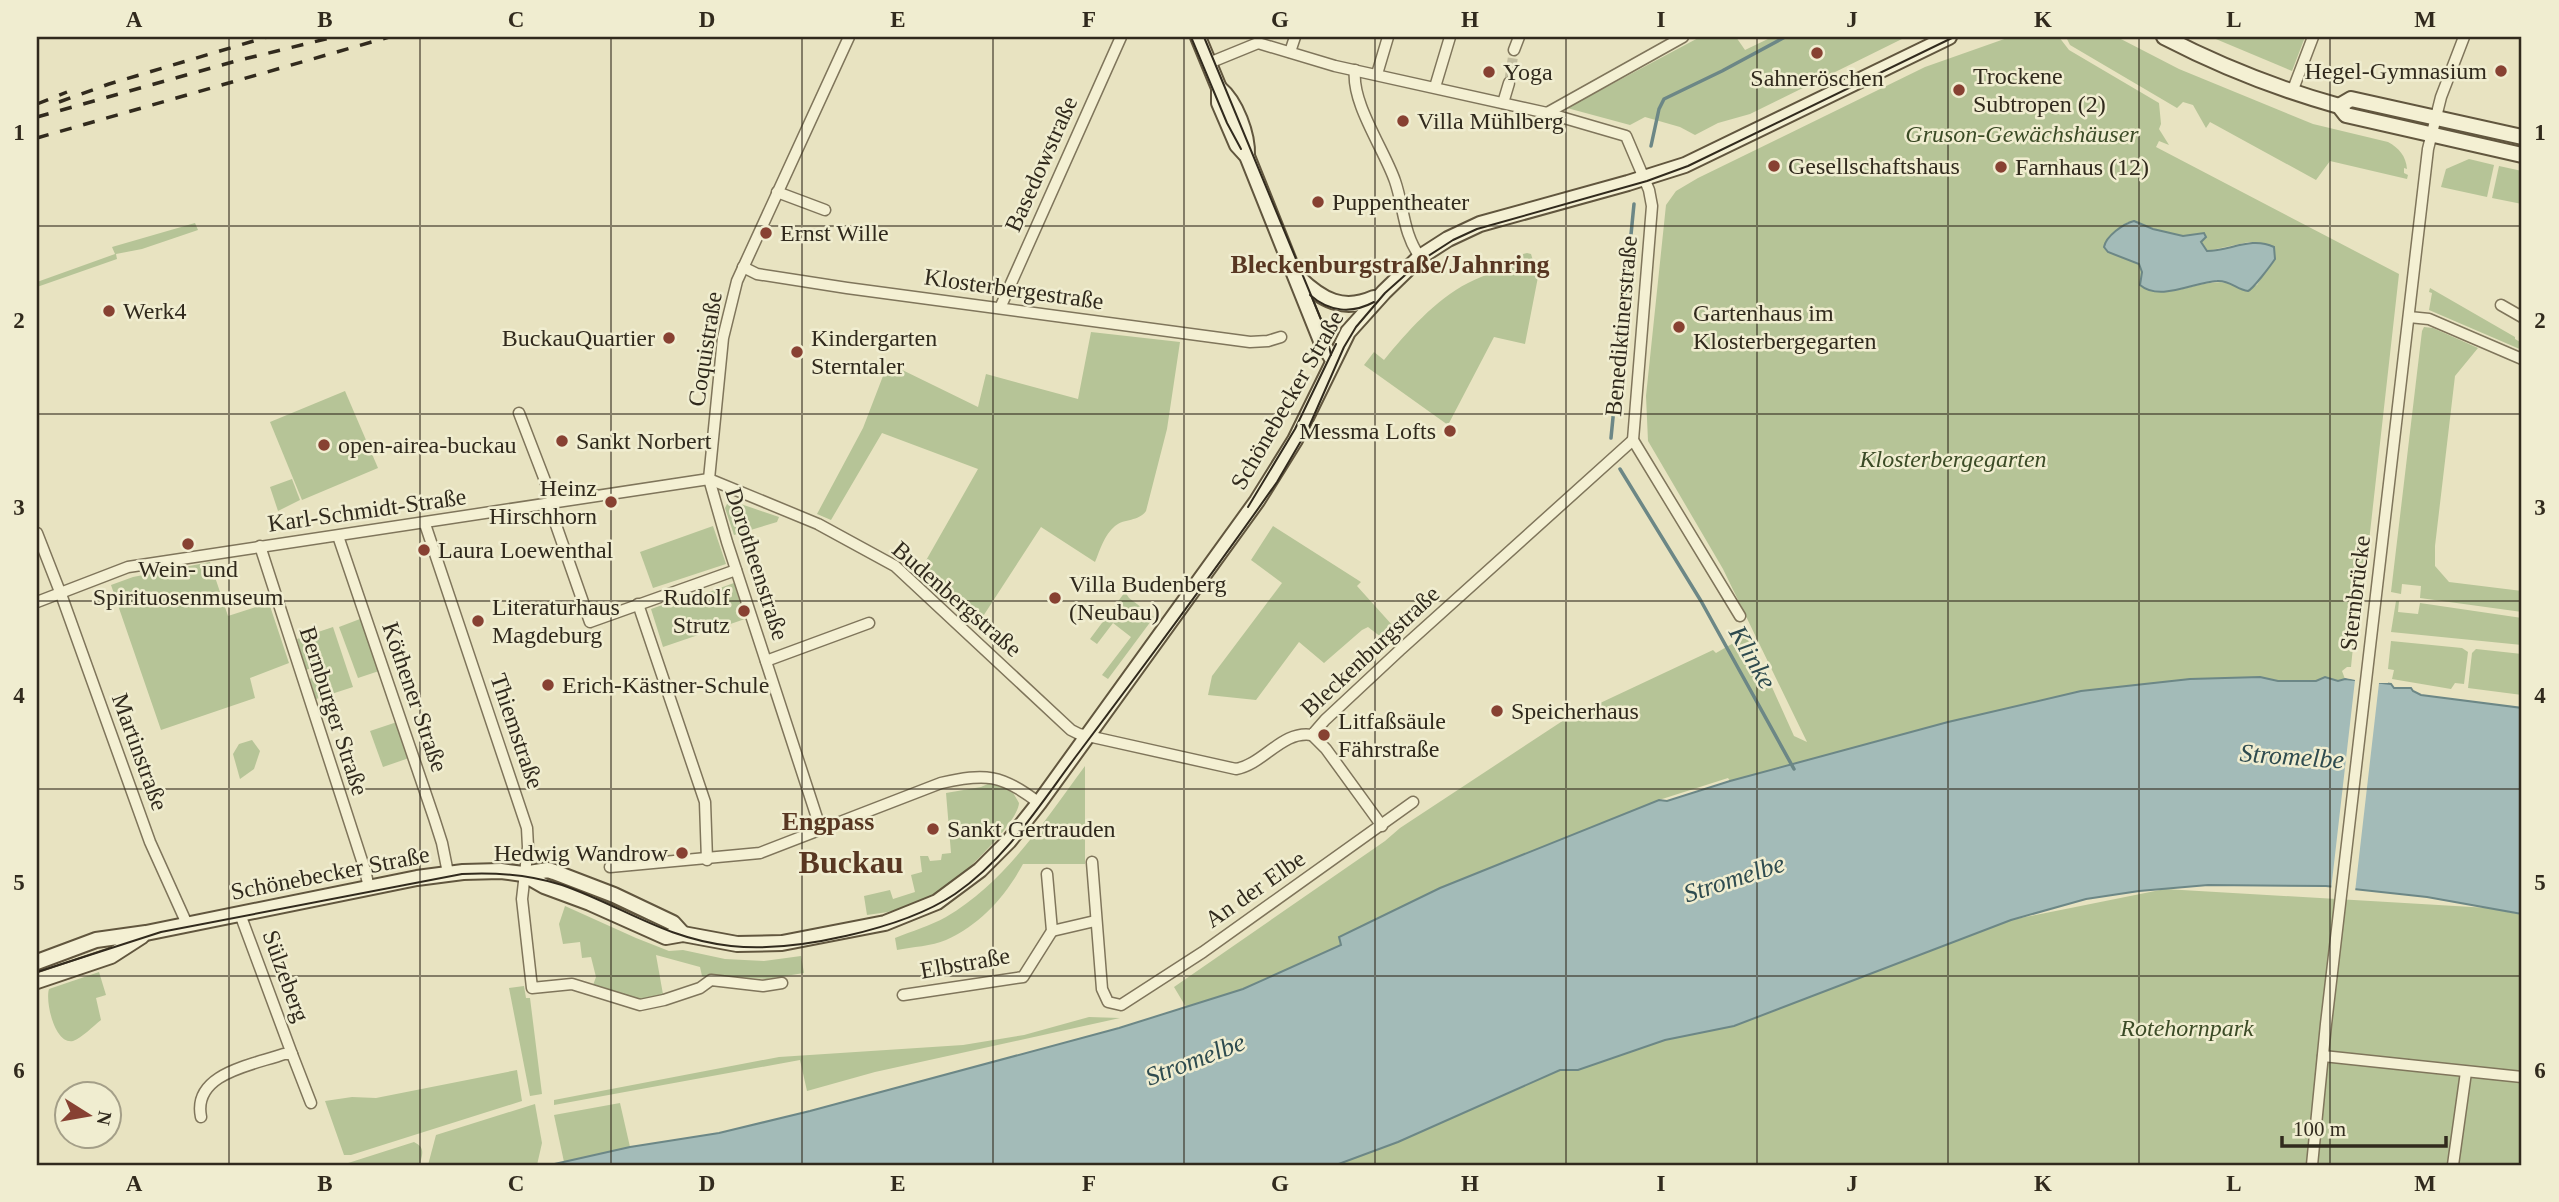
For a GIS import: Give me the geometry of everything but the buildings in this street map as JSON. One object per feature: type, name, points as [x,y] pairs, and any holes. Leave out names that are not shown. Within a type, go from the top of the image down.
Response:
[{"type":"main road","points":[[1198,37],[1219,89],[1229,99],[1243,130],[1247,140],[1247,156],[1321,341],[1333,360]]},
{"type":"main road","name":"Schönebecker Straße","points":[[37,962],[96,940],[146,933],[447,873],[488,871],[523,874],[548,870],[673,923],[683,934],[719,942],[762,945],[844,932],[910,915],[937,902],[971,879],[1009,841],[1038,803],[1257,501],[1296,440],[1348,332],[1420,257],[1448,239],[1480,224],[1644,178],[1703,157],[1949,37]]},
{"type":"main road","points":[[2164,37],[2229,68],[2292,92],[2339,106],[2346,115],[2522,155]]},
{"type":"main road","points":[[2339,106],[2351,99],[2522,137]]},
{"type":"main road","points":[[1296,275],[1319,296],[1338,304],[1361,303],[1382,294]]},
{"type":"main road","name":"Schönebecker Straße","points":[[37,981],[111,956],[146,933]]},
{"type":"street","name":"Coquistraße","points":[[709,480],[723,338],[743,267],[849,37]]},
{"type":"street","name":"Basedowstraße","points":[[1000,308],[1121,37]]},
{"type":"street","points":[[1290,52],[1295,37]]},
{"type":"street","points":[[1377,74],[1388,37]]},
{"type":"street","points":[[1435,87],[1450,37]]},
{"type":"street","points":[[1514,50],[1519,37]]},
{"type":"street","points":[[1209,63],[1258,43],[1355,71],[1547,113],[1683,37]]},
{"type":"street","points":[[2292,92],[2313,37]]},
{"type":"street","name":"Sternbrücke","points":[[2312,1165],[2425,176],[2435,118],[2464,37]]},
{"type":"street","points":[[1355,71],[1355,88],[1395,181],[1410,242],[1420,257]]},
{"type":"street","points":[[1503,103],[1509,83]]},
{"type":"street","name":"Benediktinerstraße","points":[[1547,113],[1625,135],[1644,178],[1652,206],[1633,440],[1740,615]]},
{"type":"street","points":[[777,192],[825,210]]},
{"type":"street","name":"Klosterbergestraße","points":[[743,267],[757,274],[846,288],[1250,342],[1281,337]]},
{"type":"street","points":[[2501,305],[2522,317]]},
{"type":"street","points":[[2409,317],[2429,319],[2522,359]]},
{"type":"street","points":[[519,413],[590,622],[736,570]]},
{"type":"street","name":"Bleckenburgstraße","points":[[1087,736],[1236,769],[1252,763],[1289,738],[1312,735],[1407,643],[1633,440]]},
{"type":"street","name":"Karl-Schmidt-Straße","points":[[37,602],[128,567],[709,480]]},
{"type":"street","name":"Dorotheenstraße","points":[[709,480],[821,830]]},
{"type":"street","name":"Budenbergstraße","points":[[709,480],[818,524],[895,566],[1069,729],[1087,736]]},
{"type":"street","name":"Thiemstraße","points":[[425,524],[526,823],[528,847],[522,899],[533,988],[572,984],[640,1004],[664,1000],[700,988],[711,980],[763,986],[782,983]]},
{"type":"street","name":"Martinstraße","points":[[37,533],[150,842],[187,924]]},
{"type":"street","name":"Köthener Straße","points":[[338,536],[434,818],[447,873]]},
{"type":"street","name":"Bernburger Straße","points":[[260,546],[369,888]]},
{"type":"street","points":[[638,604],[705,802],[707,859]]},
{"type":"street","name":"Dorotheenstraße","points":[[766,661],[869,623]]},
{"type":"street","points":[[1312,735],[1326,749],[1382,826]]},
{"type":"street","points":[[610,867],[760,853],[941,783],[971,777],[1000,778],[1016,786],[1038,803]]},
{"type":"street","name":"An der Elbe","points":[[1095,921],[1102,989],[1108,1002],[1118,1005],[1128,1002],[1203,952],[1413,802]]},
{"type":"street","points":[[1047,874],[1052,931],[1095,921],[1092,862]]},
{"type":"street","name":"Sülzeberg","points":[[240,914],[311,1103]]},
{"type":"street","name":"Elbstraße","points":[[904,995],[1023,977],[1052,931]]},
{"type":"street","name":"Sülzeberg","points":[[201,1118],[202,1095],[215,1079],[284,1054],[292,1054]]},
{"type":"street","points":[[2323,1056],[2522,1077]]},
{"type":"street","points":[[2453,1165],[2466,1072]]},
{"type":"green space","points":[[1700,37],[1736,37],[1745,50],[1772,37],[1906,37],[1750,114],[1718,123],[1695,135],[1680,127],[1645,117],[1630,125],[1567,108]]},
{"type":"green space","name":"Klosterbergegarten","points":[[2010,37],[2059,37],[2069,50],[2159,103],[2159,129],[2169,145],[2159,141],[2156,147],[2399,274],[2364,586],[2359,586],[2351,667],[2342,671],[2345,679],[2190,679],[2081,691],[1948,722],[1730,781],[1728,778],[1659,800],[1440,888],[1340,937],[1342,945],[1243,989],[1186,1007],[1174,987],[1400,828],[1564,720],[1713,650],[1716,653],[1744,637],[1753,645],[1794,736],[1807,742],[1723,569],[1648,441],[1646,396],[1666,205],[1676,191],[1698,178],[1925,67]],"holes":[[[2128,222],[2182,236],[2204,233],[2206,237],[2201,242],[2207,251],[2249,242],[2274,247],[2275,256],[2257,285],[2242,290],[2217,282],[2164,292],[2152,290],[2140,284],[2142,269],[2137,262],[2105,249],[2106,241]]]},
{"type":"green space","points":[[2066,37],[2117,37],[2179,69],[2313,124],[2388,142],[2403,156],[2407,179],[2330,161],[2316,180],[2210,122],[2206,128],[2193,105],[2183,102],[2177,108],[2070,45]]},
{"type":"green space","points":[[2211,37],[2305,37],[2292,71]]},
{"type":"green space","points":[[2469,159],[2494,165],[2487,197],[2441,187],[2446,169]]},
{"type":"green space","points":[[2499,166],[2522,171],[2522,204],[2492,198]]},
{"type":"green space","points":[[195,223],[198,230],[142,249],[116,254],[117,259],[37,287],[37,282],[115,254],[112,247]]},
{"type":"green space","points":[[1523,254],[1531,254],[1538,277],[1525,344],[1494,337],[1448,425],[1364,365],[1374,352],[1384,360],[1422,317],[1444,298],[1468,283],[1524,261]]},
{"type":"green space","points":[[2430,288],[2515,337],[2522,343],[2522,350],[2429,310],[2432,293],[2429,292]]},
{"type":"green space","points":[[2424,327],[2433,328],[2478,348],[2455,376],[2435,566],[2449,582],[2522,591],[2522,612],[2420,598],[2421,586],[2402,584],[2401,594],[2391,592]]},
{"type":"green space","points":[[1091,332],[1180,342],[1167,429],[1146,511],[1111,530],[1095,562],[1041,527],[978,624],[920,571],[978,469],[882,433],[831,520],[817,514],[863,428],[888,363],[978,407],[986,374],[1078,399]]},
{"type":"green space","name":"open-airea-buckau","points":[[345,391],[378,468],[302,500],[270,422]]},
{"type":"green space","points":[[292,479],[300,500],[278,511],[270,487]]},
{"type":"green space","points":[[729,500],[779,517],[777,522],[734,535],[725,508]]},
{"type":"green space","points":[[713,526],[726,564],[653,588],[640,552]]},
{"type":"green space","points":[[1273,526],[1361,582],[1357,586],[1393,626],[1381,637],[1368,627],[1362,630],[1324,663],[1299,642],[1256,700],[1208,695],[1212,676],[1282,583],[1251,560]]},
{"type":"green space","points":[[210,562],[228,616],[269,603],[289,663],[250,678],[255,698],[161,730],[111,585],[133,577]]},
{"type":"green space","points":[[734,583],[745,619],[663,647],[651,609]]},
{"type":"green space","points":[[1125,592],[1154,617],[1108,679],[1102,675],[1131,637],[1113,623],[1097,644],[1090,639]]},
{"type":"green space","points":[[2396,601],[2399,601],[2398,612],[2418,614],[2420,603],[2522,618],[2522,645],[2391,632]]},
{"type":"green space","points":[[360,619],[379,671],[358,678],[339,627]]},
{"type":"green space","points":[[333,627],[353,687],[316,699],[310,679],[314,677],[311,668],[306,670],[297,639]]},
{"type":"green space","points":[[2391,641],[2462,648],[2468,652],[2464,684],[2455,683],[2451,689],[2392,679],[2394,670],[2388,669]]},
{"type":"green space","points":[[2476,649],[2522,654],[2522,695],[2468,688],[2472,653]]},
{"type":"green space","points":[[397,722],[409,758],[383,767],[370,731]]},
{"type":"green space","points":[[252,740],[260,751],[254,769],[240,779],[233,754],[239,744]]},
{"type":"green space","points":[[1085,766],[1085,864],[1023,864],[1000,898],[970,926],[940,942],[897,950],[895,938],[946,917],[968,903],[1006,868]]},
{"type":"green space","points":[[992,782],[1012,791],[1019,803],[1008,825],[984,852],[936,895],[903,909],[867,915],[864,896],[890,890],[893,899],[915,892],[911,875],[922,872],[920,856],[928,856],[930,861],[941,860],[942,854],[951,853],[946,793],[981,787]]},
{"type":"green space","name":"Rotehornpark","points":[[2165,889],[2489,908],[2522,915],[2522,1165],[1333,1165],[1398,1142],[1561,1070],[1578,1070],[1665,1040],[1734,1026],[2011,920]]},
{"type":"green space","points":[[565,906],[669,951],[683,950],[725,959],[764,961],[801,956],[804,973],[767,979],[702,976],[700,967],[656,955],[664,1000],[640,1005],[592,988],[596,977],[591,957],[582,958],[580,942],[563,944],[559,924]]},
{"type":"green space","points":[[99,972],[106,995],[96,998],[101,1020],[84,1035],[73,1041],[67,1040],[56,1030],[49,1003],[49,989]]},
{"type":"green space","points":[[524,986],[526,998],[530,998],[542,1094],[530,1096],[509,988]]},
{"type":"green space","points":[[1089,1017],[1120,1018],[875,1072],[807,1091],[800,1060],[554,1105],[554,1100],[779,1057],[963,1045],[1024,1035]]},
{"type":"green space","points":[[517,1070],[522,1101],[351,1155],[344,1155],[325,1101],[352,1097],[376,1098]]},
{"type":"green space","points":[[620,1103],[630,1147],[564,1162],[554,1115]]},
{"type":"green space","points":[[535,1104],[542,1143],[537,1165],[428,1165],[436,1135]]},
{"type":"green space","points":[[414,1142],[422,1149],[420,1165],[345,1164]]},
{"type":"water","points":[[2134,221],[2183,236],[2204,233],[2206,237],[2201,242],[2207,251],[2249,243],[2265,244],[2274,247],[2275,259],[2248,291],[2217,281],[2177,290],[2148,290],[2140,285],[2142,272],[2139,264],[2108,252],[2104,247],[2116,231]]},
{"type":"water","name":"Stromelbe","points":[[2260,677],[2278,681],[2316,681],[2325,677],[2338,681],[2345,679],[2391,684],[2394,688],[2411,688],[2421,695],[2522,708],[2522,914],[2427,897],[2326,886],[2208,885],[2086,899],[2011,920],[1734,1026],[1665,1040],[1578,1070],[1560,1070],[1398,1142],[1336,1165],[550,1165],[630,1147],[719,1133],[810,1111],[1119,1028],[1243,989],[1341,945],[1339,937],[1440,888],[1659,800],[1667,801],[1730,781],[1948,722],[2081,691],[2190,679]]},
{"type":"pier","points":[[2346,675],[2388,680],[2388,683],[2379,683],[2355,892],[2331,890],[2355,680],[2346,678]]},
{"type":"waterway","name":"Klinke","points":[[1651,146],[1659,109],[1664,99],[1785,37]]},
{"type":"waterway","name":"Klinke","points":[[1611,438],[1634,204]]},
{"type":"waterway","name":"Klinke","points":[[1620,469],[1701,601],[1794,769]]},
{"type":"tunnel","points":[[1509,83],[1514,50]]},
{"type":"tram line","points":[[1191,37],[1227,123],[1241,149]]},
{"type":"tram line","points":[[1204,37],[1325,329],[1331,355]]},
{"type":"tram line","points":[[37,972],[161,932],[462,874],[513,875],[562,885],[664,929],[731,946],[785,946],[847,936],[878,928],[933,907],[955,894],[992,864],[1038,809],[1277,482],[1308,429],[1344,347],[1356,327],[1385,293],[1422,260],[1453,240],[1477,229],[1647,181],[1688,166],[1954,37]]},
{"type":"tram line","points":[[1310,295],[1325,305],[1349,310],[1374,302]]},
{"type":"tram line","points":[[1248,507],[1295,429],[1336,344]]},
{"type":"railway","points":[[59,102],[109,84],[267,37]]},
{"type":"railway","points":[[37,117],[236,61],[334,37]]},
{"type":"railway","points":[[37,138],[389,37]]},
{"type":"railway","points":[[37,104],[67,92]]},
{"type":"place","name":"Sahneröschen","points":[[1817,53]]},
{"type":"place","name":"Hegel-Gymnasium","points":[[2501,71]]},
{"type":"place","name":"Yoga","points":[[1489,72]]},
{"type":"place","name":"Trockene Subtropen (2)","points":[[1959,90]]},
{"type":"place","name":"Villa Mühlberg","points":[[1403,121]]},
{"type":"place","name":"Gesellschaftshaus","points":[[1774,166]]},
{"type":"place","name":"Farnhaus (12)","points":[[2001,167]]},
{"type":"place","name":"Puppentheater","points":[[1318,202]]},
{"type":"place","name":"Ernst Wille","points":[[766,233]]},
{"type":"place","name":"Werk4","points":[[109,311]]},
{"type":"place","name":"Gartenhaus im Klosterbergegarten","points":[[1679,327]]},
{"type":"place","name":"BuckauQuartier","points":[[669,338]]},
{"type":"place","name":"Kindergarten Sterntaler","points":[[797,352]]},
{"type":"place","name":"Messma Lofts","points":[[1450,431]]},
{"type":"place","name":"Sankt Norbert","points":[[562,441]]},
{"type":"place","name":"open-airea-buckau","points":[[324,445]]},
{"type":"place","name":"Heinz Hirschhorn","points":[[611,502]]},
{"type":"place","name":"Wein- und Spirituosenmuseum","points":[[188,544]]},
{"type":"place","name":"Laura Loewenthal","points":[[424,550]]},
{"type":"place","name":"Villa Budenberg (Neubau)","points":[[1055,598]]},
{"type":"place","name":"Rudolf Strutz","points":[[744,611]]},
{"type":"place","name":"Literaturhaus Magdeburg","points":[[478,621]]},
{"type":"place","name":"Erich-Kästner-Schule","points":[[548,685]]},
{"type":"place","name":"Speicherhaus","points":[[1497,711]]},
{"type":"place","name":"Litfaßsäule Fährstraße","points":[[1324,735]]},
{"type":"place","name":"Sankt Gertrauden","points":[[933,829]]},
{"type":"place","name":"Hedwig Wandrow","points":[[682,853]]},
{"type":"district","name":"Bleckenburgstraße/Jahnring","points":[[1390,264]]},
{"type":"district","name":"Engpass","points":[[828,821]]},
{"type":"district","name":"Buckau","points":[[851,862]]},
{"type":"park label","name":"Gruson-Gewächshäuser","points":[[2022,134]]}]
